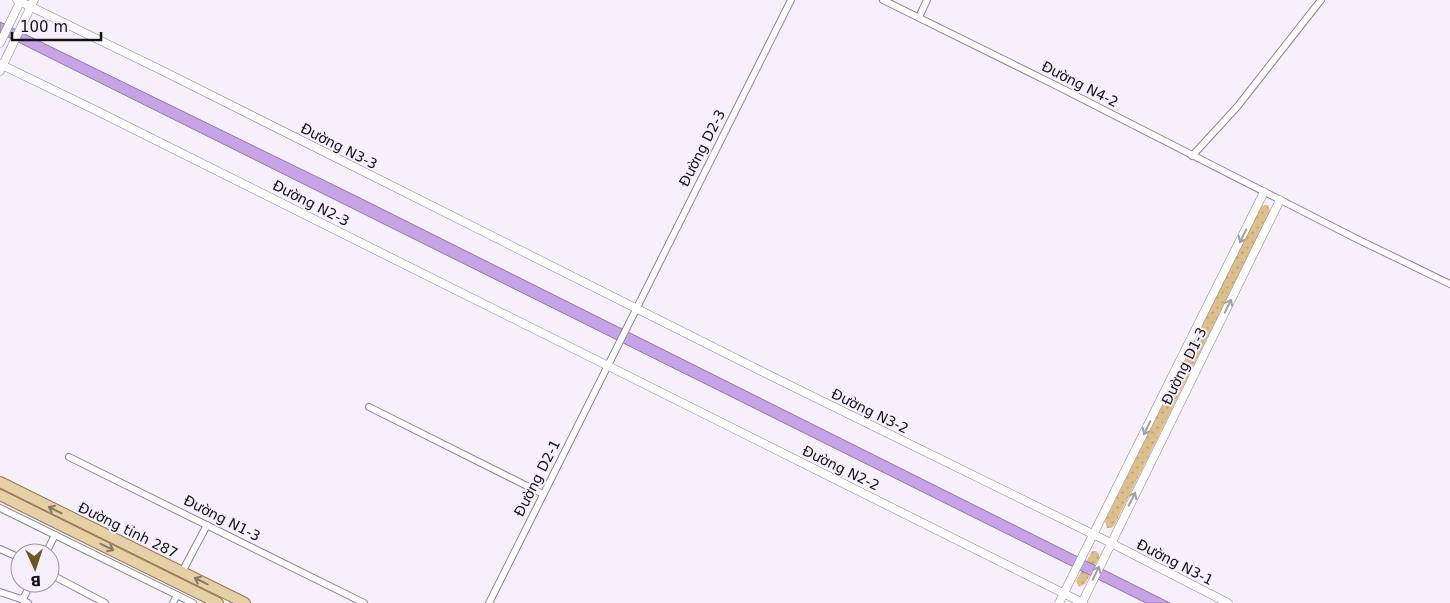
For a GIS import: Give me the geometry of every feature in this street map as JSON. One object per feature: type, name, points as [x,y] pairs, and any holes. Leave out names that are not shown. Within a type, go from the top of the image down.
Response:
[{"type":"main road","name":"Đường tỉnh 287","points":[[0,482],[245,603]]},
{"type":"main road","name":"Đường tỉnh 287","points":[[0,495],[218,603]]},
{"type":"street","name":"Đường N3-3","points":[[20,0],[32,4],[636,308]]},
{"type":"street","points":[[0,43],[20,0]]},
{"type":"street","name":"Đường D2-3","points":[[608,365],[792,0]]},
{"type":"street","name":"Đường N4-2","points":[[883,0],[1450,284]]},
{"type":"street","points":[[919,17],[927,0]]},
{"type":"street","points":[[1192,156],[1237,107],[1321,0]]},
{"type":"street","points":[[1,67],[32,4]]},
{"type":"street","name":"Đường N2-3","points":[[1,67],[608,365]]},
{"type":"street","name":"Đường D1-3","points":[[1059,603],[1264,192]]},
{"type":"street","name":"Đường D1-3","points":[[1082,603],[1280,200]]},
{"type":"street","name":"Đường N3-2","points":[[636,308],[1111,543]]},
{"type":"street","name":"Đường D2-1","points":[[489,603],[608,365]]},
{"type":"street","name":"Đường N2-2","points":[[608,365],[1082,603]]},
{"type":"street","points":[[369,407],[543,494]]},
{"type":"street","name":"Đường N1-3","points":[[69,457],[364,603]]},
{"type":"street","points":[[0,508],[192,603]]},
{"type":"street","points":[[182,572],[207,524]]},
{"type":"street","points":[[51,543],[55,535]]},
{"type":"street","name":"Đường N3-1","points":[[1111,543],[1228,603]]},
{"type":"street","points":[[60,579],[105,603]]},
{"type":"street","points":[[0,592],[28,603]]},
{"type":"street","points":[[21,599],[26,593]]},
{"type":"street","points":[[173,603],[177,595]]},
{"type":"shaded area","points":[[0,22],[356,196],[1170,603],[1146,603],[0,33]]},
{"type":"shaded area","points":[[1268,205],[1270,211],[1114,526],[1107,528],[1105,521],[1261,207]]},
{"type":"shaded area","points":[[1092,551],[1096,551],[1099,554],[1099,558],[1085,584],[1079,587],[1076,581]]}]
